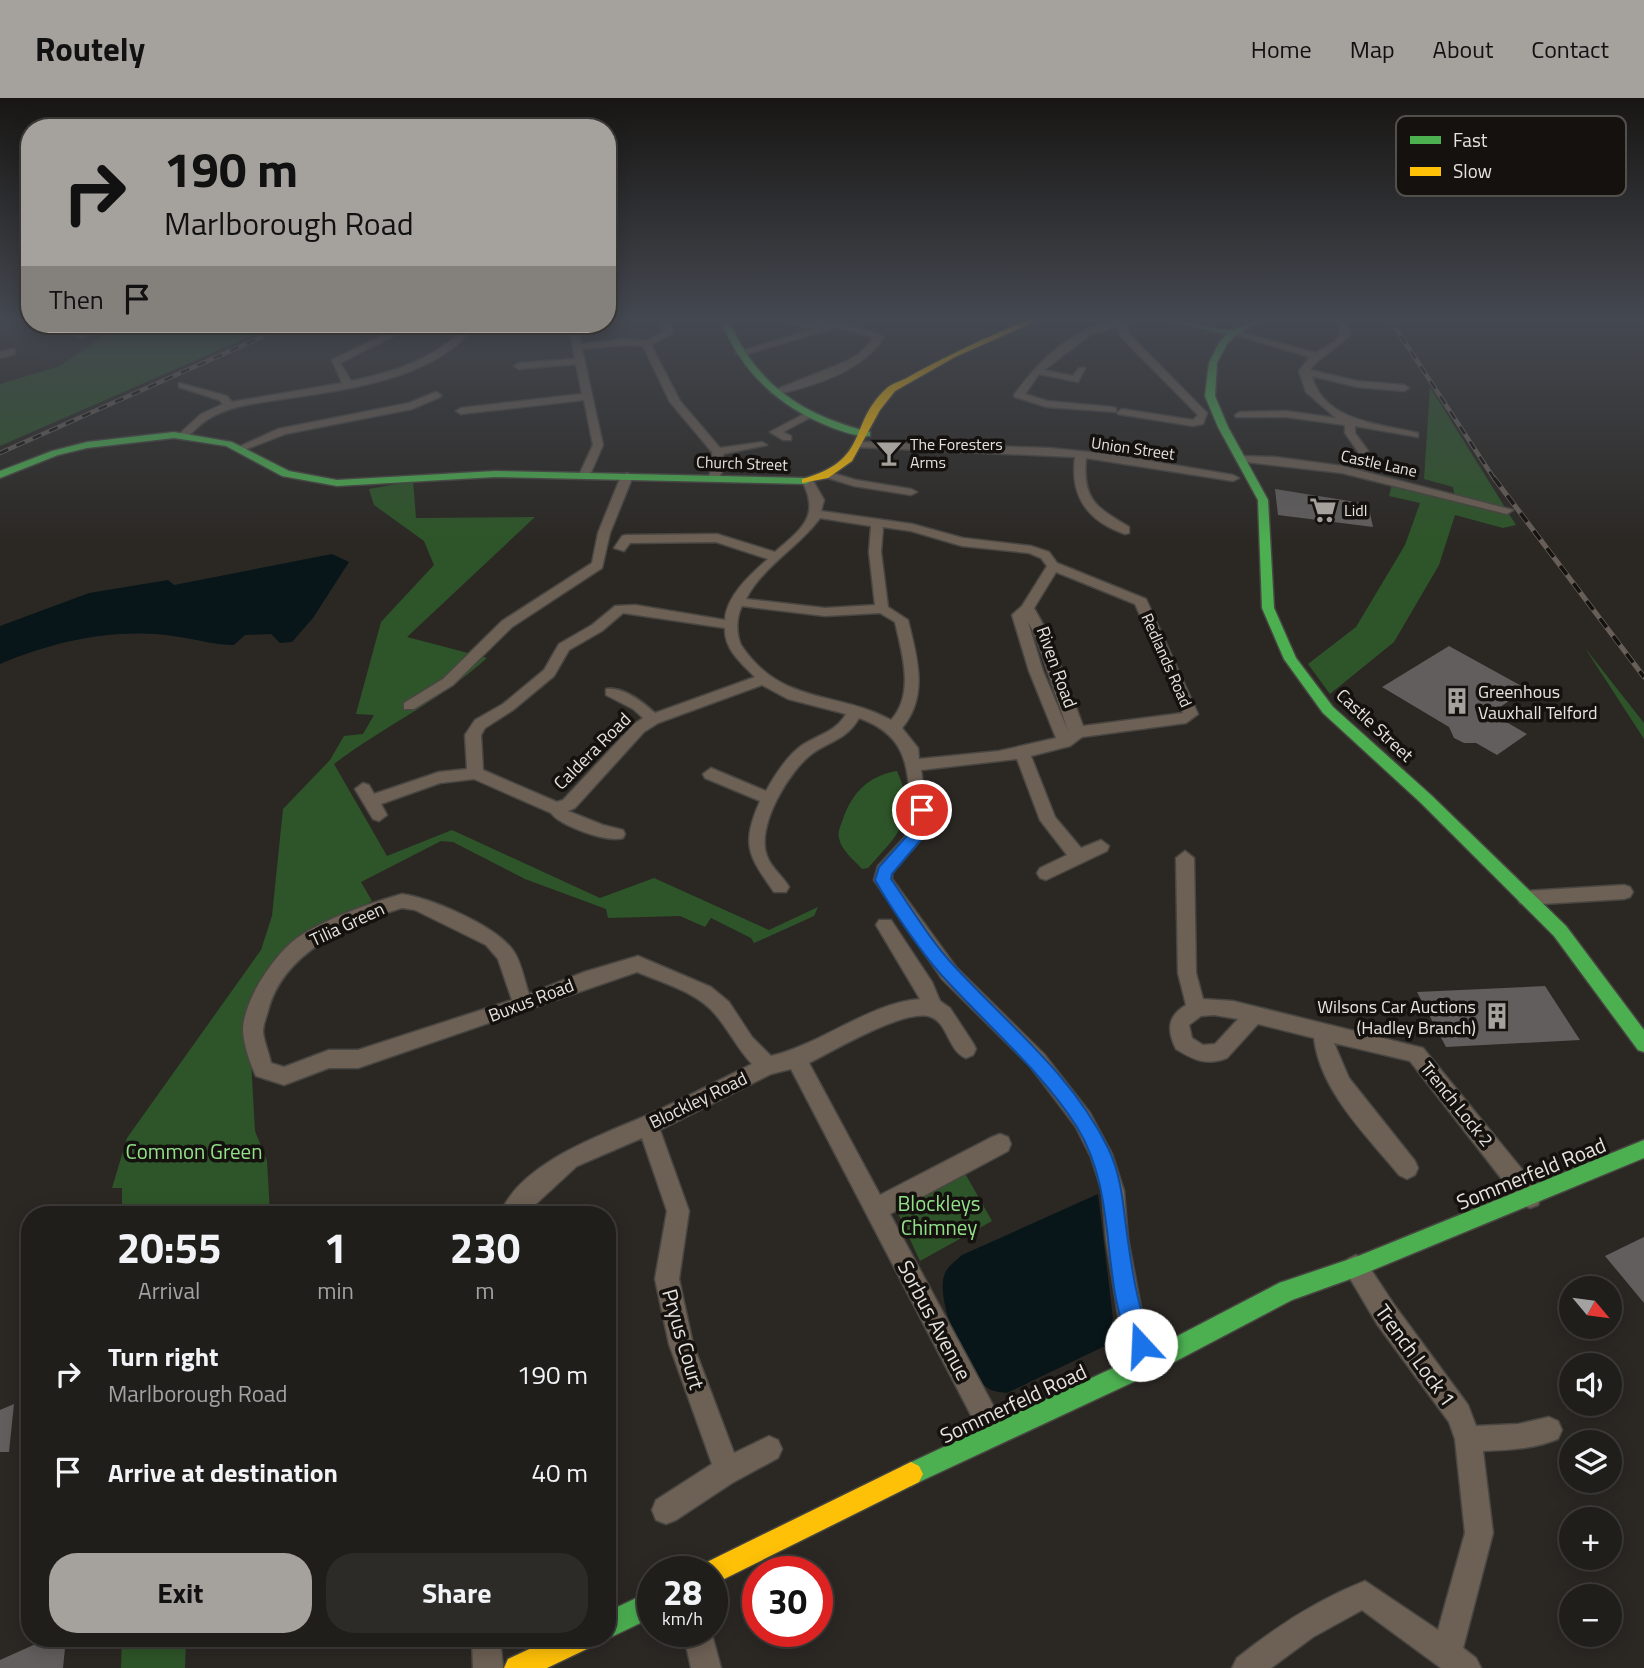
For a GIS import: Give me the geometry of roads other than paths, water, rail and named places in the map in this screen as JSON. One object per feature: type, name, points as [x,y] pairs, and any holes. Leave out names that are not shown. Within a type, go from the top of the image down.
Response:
[{"type":"street","points":[[209,394],[223,398],[230,405]]},
{"type":"street","points":[[181,436],[205,416],[230,405],[287,394]]},
{"type":"street","points":[[671,394],[717,452],[719,466],[713,480]]},
{"type":"street","points":[[778,394],[808,416],[864,440]]},
{"type":"street","name":"Church Street","points":[[0,475],[55,453],[87,445],[135,437],[181,436],[205,438],[239,449],[286,474],[337,484],[495,474],[808,481],[829,475],[848,463],[864,440],[886,394]]},
{"type":"street","points":[[1020,394],[1023,400],[1037,404],[1070,404],[1193,424],[1199,422],[1203,415],[1182,394]]},
{"type":"street","name":"Castle Street","points":[[1210,394],[1223,427],[1263,500],[1268,608],[1290,659],[1328,710],[1426,799],[1560,931],[1644,1044]]},
{"type":"street","points":[[1315,394],[1350,423],[1351,436],[1363,451]]},
{"type":"street","points":[[461,411],[587,397],[598,445],[585,475]]},
{"type":"street","points":[[239,449],[282,431],[430,401]]},
{"type":"street","points":[[1240,415],[1286,414],[1398,429],[1414,435]]},
{"type":"street","points":[[787,438],[775,432],[808,416]]},
{"type":"street","name":"Union Street","points":[[864,440],[1109,457],[1233,478]]},
{"type":"street","points":[[717,452],[762,445]]},
{"type":"street","points":[[1081,456],[1077,481],[1085,500],[1125,530]]},
{"type":"street","name":"Castle Lane","points":[[1242,459],[1278,461],[1374,476],[1507,510]]},
{"type":"street","points":[[829,475],[854,483],[911,492]]},
{"type":"street","points":[[409,706],[448,682],[507,624],[597,565],[604,533],[627,476]]},
{"type":"street","points":[[808,481],[821,506],[818,514],[745,586],[731,625],[735,648],[764,679],[796,697],[855,712],[893,728],[904,736],[910,748],[922,810],[922,829],[884,872],[883,880],[949,973],[1037,1060],[1083,1121],[1101,1154],[1114,1191],[1117,1239],[1132,1326],[1151,1362]]},
{"type":"street","name":"Redlands Road","points":[[818,514],[877,526],[912,528],[962,542],[1031,550],[1045,555],[1053,566],[1141,602],[1191,714],[1186,718],[1078,732]]},
{"type":"street","points":[[876,610],[877,526]]},
{"type":"street","points":[[624,539],[717,538],[776,557]]},
{"type":"street","name":"Riven Road","points":[[1053,566],[1027,608],[1019,615],[1036,671],[1065,742]]},
{"type":"street","points":[[738,602],[825,612],[876,610],[901,620],[912,671],[910,709],[893,728]]},
{"type":"street","name":"Riven Road","points":[[1027,608],[1043,638],[1078,732]]},
{"type":"street","points":[[371,802],[439,778],[475,773],[473,735],[480,724],[508,708],[549,673],[564,647],[597,628],[620,609],[635,609],[731,625]]},
{"type":"street","name":"Caldera Road","points":[[557,809],[569,804],[628,738],[653,719],[764,679]]},
{"type":"street","name":"Caldera Road","points":[[611,692],[638,706],[653,719]]},
{"type":"street","points":[[780,887],[758,855],[760,823],[778,779],[806,750],[834,738],[848,727],[855,712]]},
{"type":"street","points":[[913,765],[1021,752],[1065,742],[1078,732]]},
{"type":"street","points":[[1021,752],[1048,820],[1078,858]]},
{"type":"street","name":"Caldera Road","points":[[475,773],[557,809],[561,815],[600,831],[617,834]]},
{"type":"street","points":[[711,774],[770,799]]},
{"type":"street","points":[[1046,873],[1101,846]]},
{"type":"street","points":[[1185,858],[1187,973],[1196,1008],[1179,1022],[1183,1043],[1201,1054],[1220,1052],[1254,1015]]},
{"type":"street","points":[[1525,898],[1624,892]]},
{"type":"street","name":"Tilia Green","points":[[263,1070],[253,1030],[261,1000],[280,967],[304,943],[371,910],[402,901],[418,904],[492,940],[506,955],[523,1005]]},
{"type":"street","points":[[885,925],[925,988],[933,1007],[943,1014],[966,1049]]},
{"type":"street","name":"Buxus Road","points":[[263,1070],[284,1076],[329,1059],[358,1059],[523,1005],[584,980],[638,964],[704,993],[722,1008],[745,1043],[767,1066]]},
{"type":"street","name":"Trench Lock 2","points":[[1196,1008],[1215,1005],[1416,1054],[1530,1197]]},
{"type":"street","name":"Blockley Road","points":[[517,1206],[569,1159],[648,1125],[767,1066],[796,1059],[901,1009],[933,1007]]},
{"type":"street","points":[[1323,1031],[1322,1045],[1339,1078],[1407,1168]]},
{"type":"street","name":"Sorbus Avenue","points":[[796,1059],[994,1433]]},
{"type":"street","name":"Pryus Court","points":[[648,1125],[678,1211],[667,1279],[681,1344],[728,1471]]},
{"type":"street","points":[[876,1209],[1000,1144]]},
{"type":"street","name":"Sommerfeld Road","points":[[728,1565],[994,1433],[1151,1362],[1287,1291],[1356,1267],[1644,1149]]},
{"type":"street","name":"Trench Lock 1","points":[[1356,1267],[1452,1405],[1468,1439],[1479,1533],[1456,1660]]},
{"type":"street","points":[[1468,1439],[1518,1437],[1549,1430]]},
{"type":"street","points":[[666,1510],[769,1449]]},
{"type":"street","points":[[1247,1668],[1290,1633],[1330,1608],[1365,1595],[1456,1660]]},
{"type":"street","points":[[616,1622],[637,1611]]},
{"type":"street","points":[[487,1647],[488,1668]]},
{"type":"street","points":[[517,1668],[562,1647]]},
{"type":"street","points":[[701,1647],[706,1668]]},
{"type":"railway","points":[[0,453],[132,394]]},
{"type":"railway","points":[[1439,394],[1495,480]]},
{"type":"railway","points":[[1494,478],[1644,677]]},
{"type":"place","name":"The Foresters Arms","points":[[889,453]]},
{"type":"place","name":"Lidl","points":[[1323,510]]},
{"type":"place","name":"Greenhous Vauxhall Telford","points":[[1457,701]]},
{"type":"place","name":"Wilsons Car Auctions (Hadley Branch)","points":[[1497,1016]]},
{"type":"park label","name":"Common Green","points":[[194,1151]]},
{"type":"park label","name":"Blockleys Chimney","points":[[939,1215]]}]
